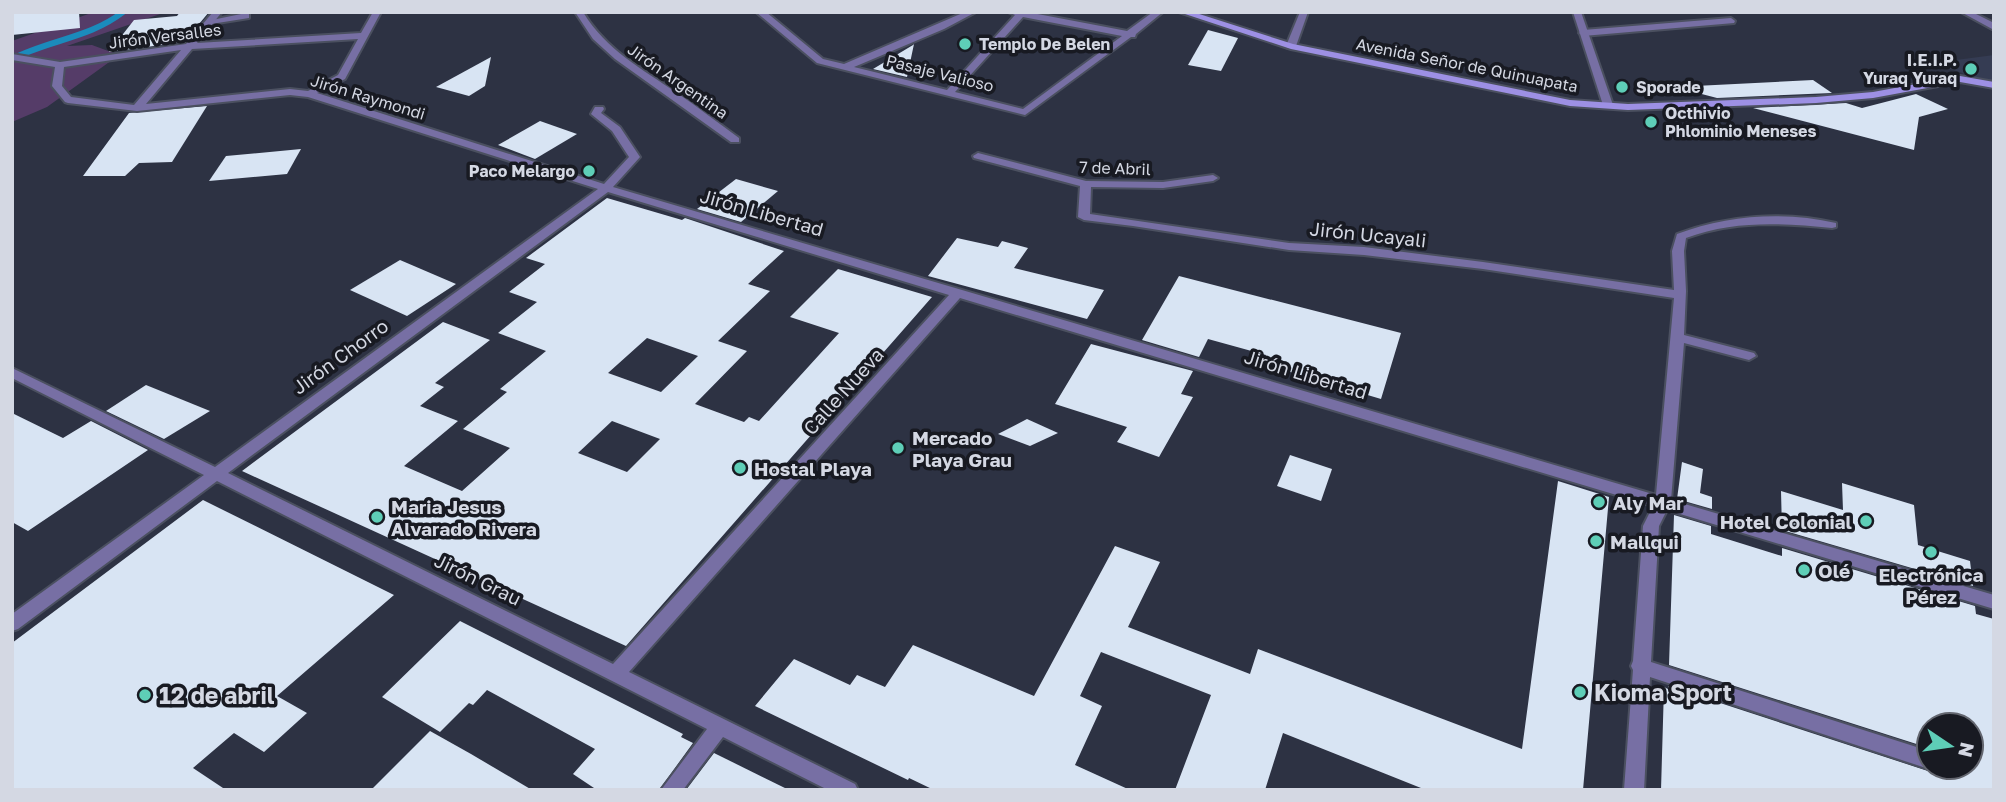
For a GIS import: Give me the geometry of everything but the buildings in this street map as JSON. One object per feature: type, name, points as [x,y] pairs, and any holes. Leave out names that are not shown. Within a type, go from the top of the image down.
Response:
[{"type":"street","points":[[137,108],[218,12]]},
{"type":"street","points":[[309,94],[342,77],[377,12]]},
{"type":"street","name":"Jirón Argentina","points":[[579,12],[585,24],[620,62],[668,90],[735,140]]},
{"type":"street","name":"Pasaje Valioso","points":[[760,12],[820,61],[1025,112],[1132,35]]},
{"type":"street","points":[[846,67],[889,45],[929,35],[972,12]]},
{"type":"street","points":[[948,93],[1016,13],[1132,35],[1159,12]]},
{"type":"street","name":"Avenida Señor de Quinuapata","points":[[1183,12],[1291,46],[1521,94],[1608,105],[1816,100],[1873,95],[1960,79],[1994,85]]},
{"type":"street","points":[[1291,46],[1304,12]]},
{"type":"street","points":[[1577,12],[1608,105]]},
{"type":"street","points":[[1965,12],[1994,27]]},
{"type":"street","points":[[211,21],[246,16]]},
{"type":"street","points":[[1583,33],[1731,21]]},
{"type":"street","name":"Jirón Versalles","points":[[12,57],[60,65],[189,46],[364,36]]},
{"type":"street","name":"Jirón Raymondi","points":[[60,65],[57,86],[68,100],[137,108],[290,92],[309,94],[606,188]]},
{"type":"street","name":"Jirón Chorro","points":[[12,624],[606,188],[635,158],[616,129],[596,114],[598,109]]},
{"type":"street","name":"7 de Abril","points":[[978,156],[1086,184],[1163,185],[1213,178]]},
{"type":"street","name":"Jirón Ucayali","points":[[1086,184],[1084,217],[1132,220],[1210,237],[1283,246],[1363,251],[1558,275],[1680,295]]},
{"type":"street","name":"Jirón Libertad","points":[[606,188],[1994,602]]},
{"type":"street","points":[[1634,790],[1651,526],[1663,502],[1677,337],[1680,295],[1677,246],[1681,236],[1694,230],[1737,222],[1832,225]]},
{"type":"street","name":"Calle Nueva","points":[[617,672],[958,292]]},
{"type":"street","points":[[1677,337],[1749,356]]},
{"type":"street","name":"Jirón Grau","points":[[12,372],[617,672],[848,790]]},
{"type":"street","points":[[1640,666],[1915,755]]},
{"type":"street","points":[[671,790],[722,725]]},
{"type":"shaded area","points":[[94,12],[166,12],[67,46],[92,45],[119,55],[47,107],[12,122],[12,41]]},
{"type":"shaded area","name":"I.E.I.P. Yuraq Yuraq","points":[[1994,55],[1994,84],[1933,63]]},
{"type":"waterway","points":[[12,59],[97,28],[123,12]]},
{"type":"place","name":"Templo De Belen","points":[[965,44]]},
{"type":"place","name":"I.E.I.P. Yuraq Yuraq","points":[[1971,69]]},
{"type":"place","name":"Sporade","points":[[1622,87]]},
{"type":"place","name":"Octhivio Phlominio Meneses","points":[[1651,122]]},
{"type":"place","name":"Paco Melargo","points":[[589,171]]},
{"type":"place","name":"Mercado Playa Grau","points":[[898,448]]},
{"type":"place","name":"Hostal Playa","points":[[740,468]]},
{"type":"place","name":"Aly Mar","points":[[1599,502]]},
{"type":"place","name":"Maria Jesus Alvarado Rivera","points":[[377,517]]},
{"type":"place","name":"Hotel Colonial","points":[[1866,521]]},
{"type":"place","name":"Mallqui","points":[[1596,541]]},
{"type":"place","name":"Electrónica Pérez","points":[[1931,552]]},
{"type":"place","name":"Olé","points":[[1804,570]]},
{"type":"place","name":"Kioma Sport","points":[[1580,692]]},
{"type":"place","name":"12 de abril","points":[[145,695]]}]
